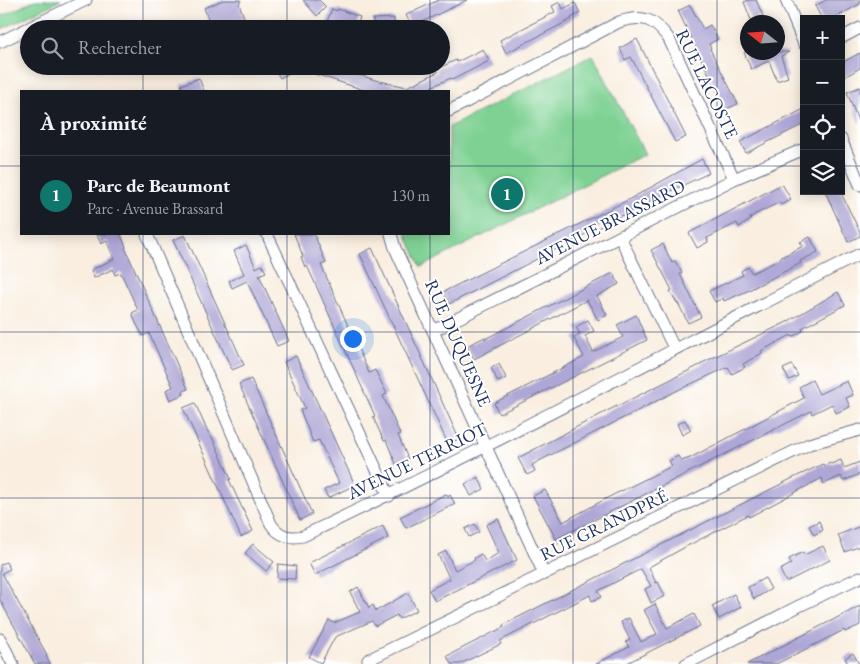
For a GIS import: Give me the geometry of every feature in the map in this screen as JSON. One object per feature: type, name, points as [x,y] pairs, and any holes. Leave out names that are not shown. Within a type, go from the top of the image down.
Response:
[{"type":"street","points":[[45,20],[86,0]]},
{"type":"street","points":[[786,0],[800,34]]},
{"type":"street","name":"RUE LACOSTE","points":[[450,110],[620,22],[638,18],[647,20],[658,24],[669,39],[734,179]]},
{"type":"street","points":[[845,36],[860,28]]},
{"type":"street","points":[[0,42],[20,32]]},
{"type":"street","points":[[845,148],[860,184]]},
{"type":"street","name":"AVENUE BRASSARD","points":[[433,331],[734,179],[802,150]]},
{"type":"street","name":"AVENUE TERRIOT","points":[[147,235],[271,524],[276,532],[294,538],[303,536],[389,496],[860,254]]},
{"type":"street","points":[[267,235],[389,496]]},
{"type":"street","name":"RUE DUQUESNE","points":[[391,235],[544,574]]},
{"type":"street","points":[[620,237],[674,348]]},
{"type":"street","name":"RUE GRANDPRÉ","points":[[368,660],[808,444],[860,430]]},
{"type":"street","points":[[686,664],[860,576]]},
{"type":"street","points":[[0,639],[13,664]]},
{"type":"green space","points":[[35,0],[61,0],[0,30],[0,17]]},
{"type":"green space","points":[[593,55],[645,154],[421,267],[406,235],[450,235],[450,126]]},
{"type":"building","points":[[223,0],[241,0],[239,4],[245,20],[209,20],[204,8]]},
{"type":"building","points":[[303,0],[319,0],[326,7],[317,16]]},
{"type":"building","points":[[439,0],[467,0],[426,20],[408,20],[406,15]]},
{"type":"building","points":[[756,0],[763,15],[749,15],[744,2]]},
{"type":"building","points":[[826,0],[860,0],[860,4],[839,15],[820,15],[815,6]]},
{"type":"building","points":[[560,2],[563,9],[575,3],[580,13],[506,53],[500,40],[555,12],[552,6]]},
{"type":"building","points":[[690,5],[703,29],[710,25],[718,39],[709,44],[710,49],[738,104],[726,109],[678,11]]},
{"type":"building","points":[[332,9],[337,11],[338,9],[360,17],[359,20],[328,20]]},
{"type":"building","points":[[394,18],[394,20],[373,20]]},
{"type":"building","points":[[637,39],[686,137],[675,142],[631,57],[625,60],[620,48]]},
{"type":"building","points":[[483,49],[489,61],[452,80],[451,78],[431,87],[432,89],[430,90],[364,90],[318,75],[360,75],[407,87],[432,75],[450,75],[450,63],[456,60],[457,62]]},
{"type":"building","points":[[860,53],[860,68],[845,77],[845,61]]},
{"type":"building","points":[[747,60],[782,60],[788,77],[777,81],[769,61],[751,69]]},
{"type":"building","points":[[199,78],[204,90],[184,90],[181,85]]},
{"type":"building","points":[[860,87],[860,123],[859,123],[847,92]]},
{"type":"building","points":[[800,111],[800,126],[746,153],[740,142]]},
{"type":"building","points":[[702,159],[709,173],[660,196],[449,304],[443,292],[628,200]]},
{"type":"building","points":[[782,184],[791,199],[781,205],[780,202],[754,215],[750,218],[751,220],[739,227],[737,223],[707,238],[708,242],[697,248],[689,233]]},
{"type":"building","points":[[827,195],[842,195],[860,232],[860,236],[848,242]]},
{"type":"building","points":[[97,235],[121,235],[125,248],[188,389],[183,391],[184,394],[170,400],[166,390],[173,387],[149,333],[143,336],[136,323],[132,313],[138,310],[121,273],[115,275],[113,269],[94,278],[91,270],[114,259],[107,241],[101,244]]},
{"type":"building","points":[[185,235],[244,365],[232,370],[173,240]]},
{"type":"building","points":[[294,235],[314,235],[326,263],[321,265],[369,373],[375,370],[387,394],[383,396],[400,434],[398,435],[408,459],[396,464],[386,440],[384,441],[373,417],[375,416],[309,270],[307,266],[305,267],[301,257],[303,256]]},
{"type":"building","points":[[810,237],[818,252],[745,292],[724,301],[723,298],[715,302],[709,291],[743,275],[741,271],[748,267],[752,273],[781,259],[803,246],[800,242]]},
{"type":"building","points":[[663,244],[672,263],[675,261],[682,273],[680,274],[701,317],[688,323],[670,291],[672,290],[651,250]]},
{"type":"building","points":[[246,245],[256,268],[262,265],[266,272],[259,275],[289,341],[277,346],[247,281],[232,288],[229,281],[244,274],[234,251]]},
{"type":"building","points":[[372,248],[459,439],[448,444],[360,254]]},
{"type":"building","points":[[613,273],[619,284],[597,296],[607,315],[598,320],[587,300],[474,359],[467,346],[485,337],[485,339]]},
{"type":"building","points":[[838,292],[845,305],[802,328],[803,331],[792,337],[791,335],[761,351],[762,353],[743,364],[745,367],[732,374],[728,367],[680,389],[539,461],[532,465],[535,471],[527,475],[518,458],[611,409],[785,323]]},
{"type":"building","points":[[636,315],[647,340],[499,414],[494,403],[584,357],[574,338],[580,334],[576,327],[588,320],[594,331],[585,336],[593,352],[623,337],[617,325]]},
{"type":"building","points":[[296,356],[355,485],[328,498],[324,490],[339,483],[319,440],[313,442],[300,410],[305,408],[284,362]]},
{"type":"building","points":[[499,364],[506,378],[498,382],[491,368]]},
{"type":"building","points":[[792,365],[798,376],[789,380],[783,369]]},
{"type":"building","points":[[251,379],[312,514],[300,520],[239,384]]},
{"type":"building","points":[[812,380],[819,394],[847,381],[853,395],[846,398],[850,407],[836,413],[832,404],[812,414],[811,411],[556,539],[533,496],[545,490],[563,522],[672,466],[669,461],[678,456],[681,461],[690,458],[804,398],[799,387]]},
{"type":"building","points":[[195,403],[253,531],[241,537],[183,408]]},
{"type":"building","points":[[685,420],[691,430],[682,435],[677,424]]},
{"type":"building","points":[[841,460],[844,468],[860,462],[860,474],[843,481],[841,476],[824,484],[822,478],[649,567],[656,583],[658,582],[665,596],[651,603],[645,589],[651,586],[641,569],[598,591],[601,597],[592,601],[590,595],[500,641],[501,644],[460,664],[451,664],[447,656],[504,627],[503,625],[791,479],[823,464],[824,466]]},
{"type":"building","points":[[478,477],[484,489],[471,496],[465,484]]},
{"type":"building","points":[[446,494],[448,497],[450,495],[455,504],[406,528],[400,517]]},
{"type":"building","points":[[498,519],[517,560],[435,601],[429,590],[450,579],[438,555],[446,551],[455,570],[475,560],[474,558],[481,554],[485,561],[499,553],[486,525]]},
{"type":"building","points":[[819,521],[823,530],[814,535],[809,526]]},
{"type":"building","points":[[475,524],[479,532],[469,537],[465,529]]},
{"type":"building","points":[[383,526],[388,538],[315,575],[309,563]]},
{"type":"building","points":[[858,527],[860,546],[845,552],[838,535]]},
{"type":"building","points":[[253,544],[274,562],[266,571],[245,553]]},
{"type":"building","points":[[823,546],[830,560],[786,582],[780,570],[791,564],[789,559],[803,552],[804,555]]},
{"type":"building","points":[[6,562],[10,569],[2,573],[47,655],[50,664],[35,664],[0,600],[0,565]]},
{"type":"building","points":[[278,564],[296,566],[295,579],[277,578]]},
{"type":"building","points":[[765,578],[771,589],[754,599],[748,587]]},
{"type":"building","points":[[358,587],[369,608],[373,605],[376,611],[408,593],[417,610],[399,619],[397,615],[375,626],[372,621],[335,637],[321,663],[309,657],[329,620],[334,623],[360,612],[350,592]]},
{"type":"building","points":[[734,594],[741,607],[719,619],[712,606]]},
{"type":"building","points":[[655,604],[667,628],[694,614],[700,626],[625,664],[596,664],[629,647],[626,642],[630,640],[621,622],[629,618],[641,642],[657,634],[644,610]]},
{"type":"building","points":[[860,606],[860,625],[845,632],[844,630],[776,664],[747,664]]},
{"type":"building","points":[[853,653],[859,664],[848,664],[845,658]]},
{"type":"place","name":"Parc de Beaumont","points":[[507,194]]}]
